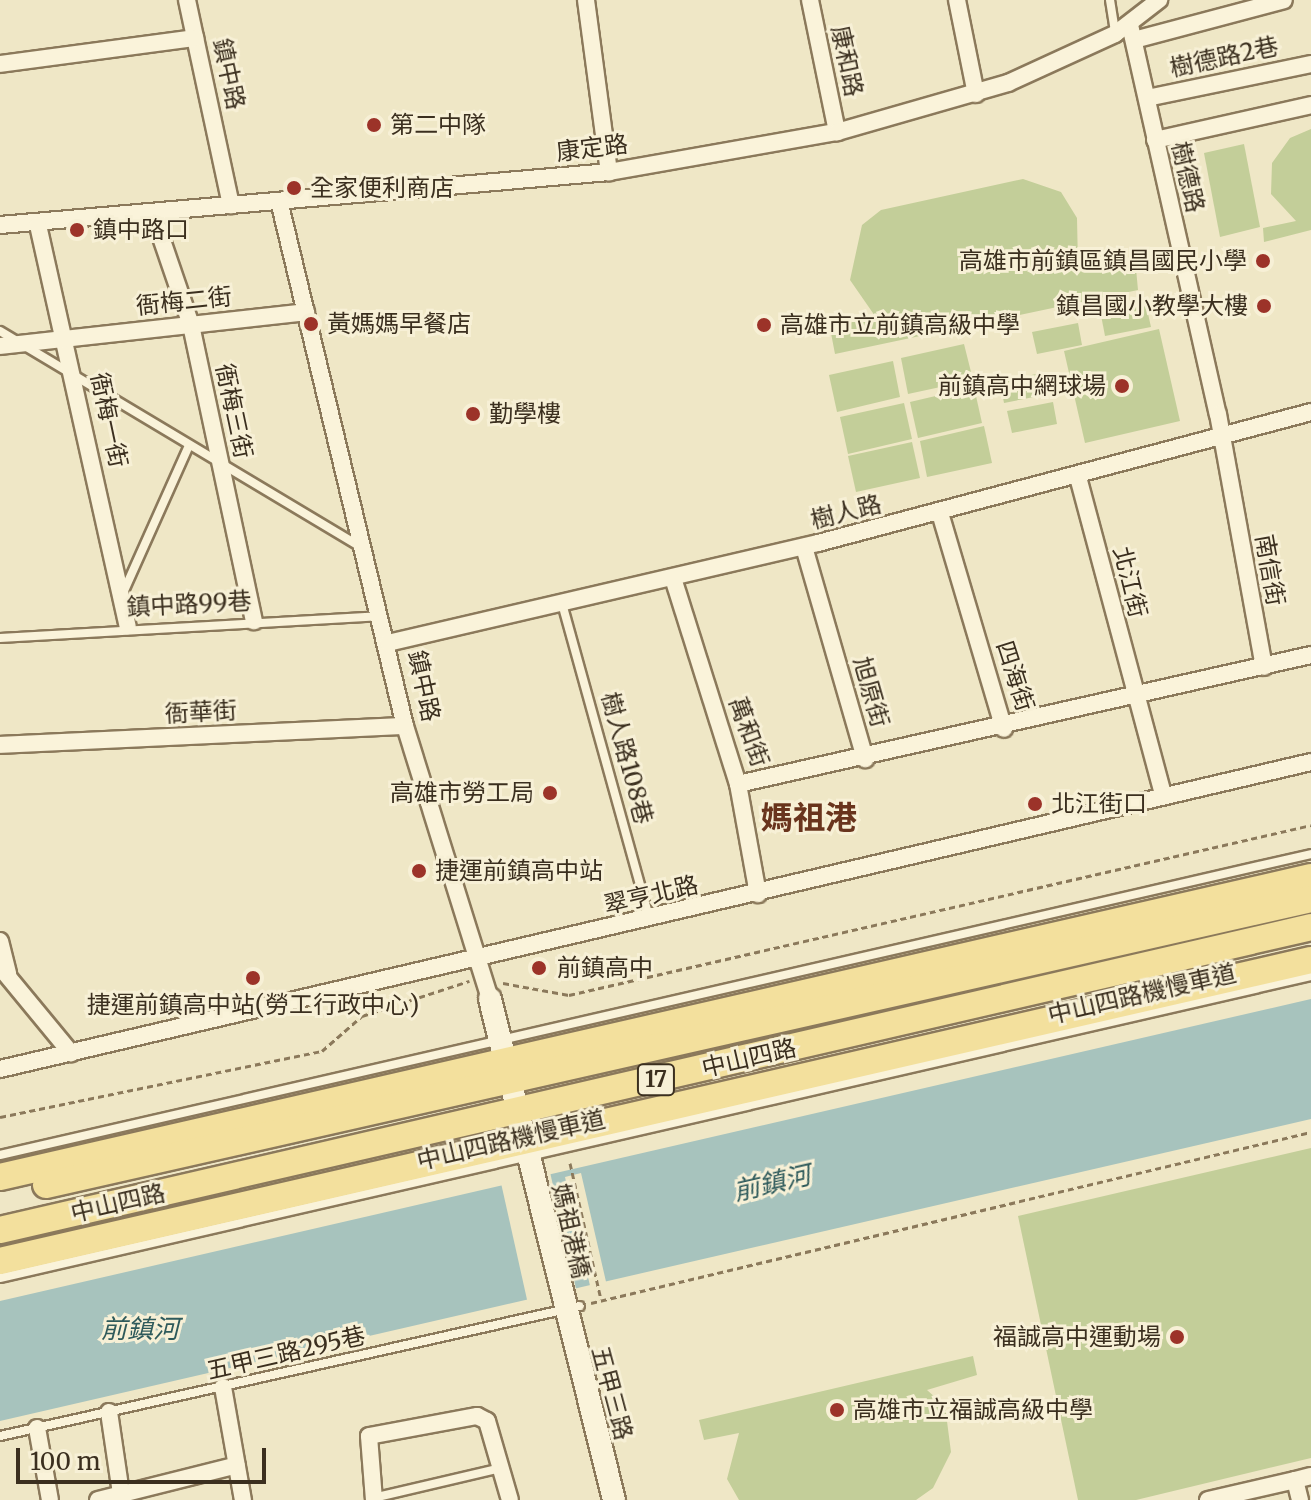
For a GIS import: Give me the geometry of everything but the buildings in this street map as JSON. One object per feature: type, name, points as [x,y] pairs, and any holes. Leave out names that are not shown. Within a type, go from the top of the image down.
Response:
[{"type":"main road","name":"中山四路","points":[[0,1177],[1311,877]]},
{"type":"main road","name":"中山四路","points":[[0,1195],[505,1062],[1311,899]]},
{"type":"main road","name":"中山四路","points":[[0,1230],[1311,927]]},
{"type":"main road","name":"中山四路","points":[[0,1261],[527,1158],[1311,960]]},
{"type":"main road","name":"鎮中路","points":[[486,988],[527,1158]]},
{"type":"main road","name":"媽祖港橋","points":[[527,1158],[568,1305]]},
{"type":"main road","name":"五甲三路","points":[[568,1305],[614,1500]]},
{"type":"street","name":"鎮中路","points":[[187,0],[231,205]]},
{"type":"street","points":[[586,0],[609,172]]},
{"type":"street","name":"康和路","points":[[810,0],[837,132]]},
{"type":"street","points":[[957,0],[976,94]]},
{"type":"street","name":"康定路","points":[[0,225],[38,225],[231,205],[280,205],[609,172],[837,132],[976,94],[1126,33],[1159,0]]},
{"type":"street","points":[[1126,33],[1284,0]]},
{"type":"street","name":"樹德路","points":[[1126,33],[1147,98],[1221,433]]},
{"type":"street","points":[[0,64],[195,38]]},
{"type":"street","name":"樹德路2巷","points":[[1147,98],[1311,64]]},
{"type":"street","points":[[1155,140],[1311,105]]},
{"type":"street","name":"鎮中路","points":[[280,205],[366,550],[405,726],[486,988]]},
{"type":"street","name":"衙梅三街","points":[[153,214],[191,325],[254,621]]},
{"type":"street","name":"衙梅一街","points":[[38,225],[67,338],[128,626]]},
{"type":"street","name":"衙梅二街","points":[[0,346],[306,312]]},
{"type":"street","name":"樹人路","points":[[388,643],[563,607],[940,513],[1078,477],[1221,433],[1311,412]]},
{"type":"street","name":"南信街","points":[[1221,433],[1264,667]]},
{"type":"street","name":"北江街","points":[[1078,477],[1135,699],[1163,794]]},
{"type":"street","name":"四海街","points":[[940,513],[1004,729],[1135,699]]},
{"type":"street","name":"旭原街","points":[[804,547],[865,759],[1004,729]]},
{"type":"street","name":"萬和街","points":[[673,578],[738,784],[865,759]]},
{"type":"street","points":[[1135,699],[1311,655]]},
{"type":"street","name":"衙華街","points":[[0,745],[405,726]]},
{"type":"street","name":"翠亨北路","points":[[0,1069],[649,920],[1163,794],[1311,762]]},
{"type":"street","points":[[738,784],[758,894]]},
{"type":"street","points":[[0,941],[4,970],[71,1053]]},
{"type":"street","points":[[223,1387],[243,1500]]},
{"type":"street","points":[[109,1412],[122,1497]]},
{"type":"street","points":[[373,1499],[365,1447],[373,1433],[483,1417],[510,1500]]},
{"type":"street","points":[[37,1428],[50,1500]]},
{"type":"street","points":[[98,1500],[122,1497],[237,1465]]},
{"type":"street","points":[[1208,1500],[1303,1478],[1300,1500]]},
{"type":"lane","points":[[1110,0],[1126,33]]},
{"type":"lane","points":[[0,331],[76,381],[366,550]]},
{"type":"lane","points":[[122,596],[188,448]]},
{"type":"lane","name":"樹人路108巷","points":[[563,607],[649,920]]},
{"type":"lane","name":"鎮中路99巷","points":[[0,638],[128,626],[381,616]]},
{"type":"lane","points":[[0,1155],[505,1062],[1311,854]]},
{"type":"lane","name":"中山四路機慢車道","points":[[0,1278],[1311,976]]},
{"type":"lane","name":"五甲三路295巷","points":[[0,1436],[568,1305]]},
{"type":"lane","points":[[373,1499],[501,1468]]},
{"type":"path","points":[[0,1117],[322,1051],[362,1016],[486,988],[569,995],[1311,825]]},
{"type":"path","points":[[568,1305],[601,1300],[1311,1132]]},
{"type":"path","points":[[570,1163],[601,1300]]},
{"type":"green space","points":[[1311,129],[1311,230],[1264,242],[1263,228],[1296,221],[1271,194],[1272,163],[1290,138]]},
{"type":"green space","points":[[1244,144],[1260,227],[1220,237],[1204,153]]},
{"type":"green space","points":[[1023,179],[1061,192],[1077,218],[1078,265],[1135,258],[1138,290],[835,354],[830,328],[875,316],[850,280],[862,225],[881,210]]},
{"type":"green space","points":[[1146,305],[1151,327],[1105,336],[1101,315]]},
{"type":"green space","points":[[1078,323],[1082,345],[1037,354],[1032,332]]},
{"type":"green space","name":"前鎮高中網球場","points":[[1159,329],[1180,421],[1085,443],[1064,351]]},
{"type":"green space","points":[[964,344],[973,380],[908,394],[901,358]]},
{"type":"green space","points":[[893,361],[900,397],[837,412],[829,375]]},
{"type":"green space","points":[[1045,372],[1049,394],[1004,403],[1000,382]]},
{"type":"green space","points":[[974,387],[982,423],[918,438],[910,402]]},
{"type":"green space","points":[[1053,402],[1057,424],[1012,433],[1007,411]]},
{"type":"green space","points":[[904,403],[912,439],[848,454],[840,417]]},
{"type":"green space","points":[[984,426],[992,463],[927,477],[920,441]]},
{"type":"green space","points":[[912,442],[920,478],[856,492],[848,456]]},
{"type":"green space","name":"福誠高中運動場","points":[[1311,1148],[1311,1458],[1136,1500],[1078,1500],[1018,1216]]},
{"type":"green space","points":[[973,1356],[977,1375],[927,1390],[945,1406],[951,1452],[933,1488],[916,1500],[739,1500],[727,1479],[739,1433],[704,1440],[699,1420]]},
{"type":"water","name":"前鎮河","points":[[1311,999],[1311,1119],[0,1421],[0,1301]]},
{"type":"pier","points":[[550,1172],[577,1293],[528,1304],[501,1183]]},
{"type":"pier","points":[[581,1173],[607,1286],[591,1290],[565,1177]]},
{"type":"place","name":"第二中隊","points":[[374,125]]},
{"type":"place","name":"全家便利商店","points":[[294,188]]},
{"type":"place","name":"鎮中路口","points":[[77,230]]},
{"type":"place","name":"高雄市前鎮區鎮昌國民小學","points":[[1263,261]]},
{"type":"place","name":"鎮昌國小教學大樓","points":[[1264,306]]},
{"type":"place","name":"黃媽媽早餐店","points":[[311,324]]},
{"type":"place","name":"高雄市立前鎮高級中學","points":[[764,325]]},
{"type":"place","name":"前鎮高中網球場","points":[[1122,386]]},
{"type":"place","name":"勤學樓","points":[[473,414]]},
{"type":"place","name":"高雄市勞工局","points":[[550,793]]},
{"type":"place","name":"北江街口","points":[[1035,804]]},
{"type":"place","name":"捷運前鎮高中站","points":[[419,871]]},
{"type":"place","name":"前鎮高中","points":[[539,968]]},
{"type":"place","name":"捷運前鎮高中站(勞工行政中心)","points":[[253,978]]},
{"type":"place","name":"福誠高中運動場","points":[[1177,1337]]},
{"type":"place","name":"高雄市立福誠高級中學","points":[[837,1410]]},
{"type":"district","name":"媽祖港","points":[[809,818]]}]
